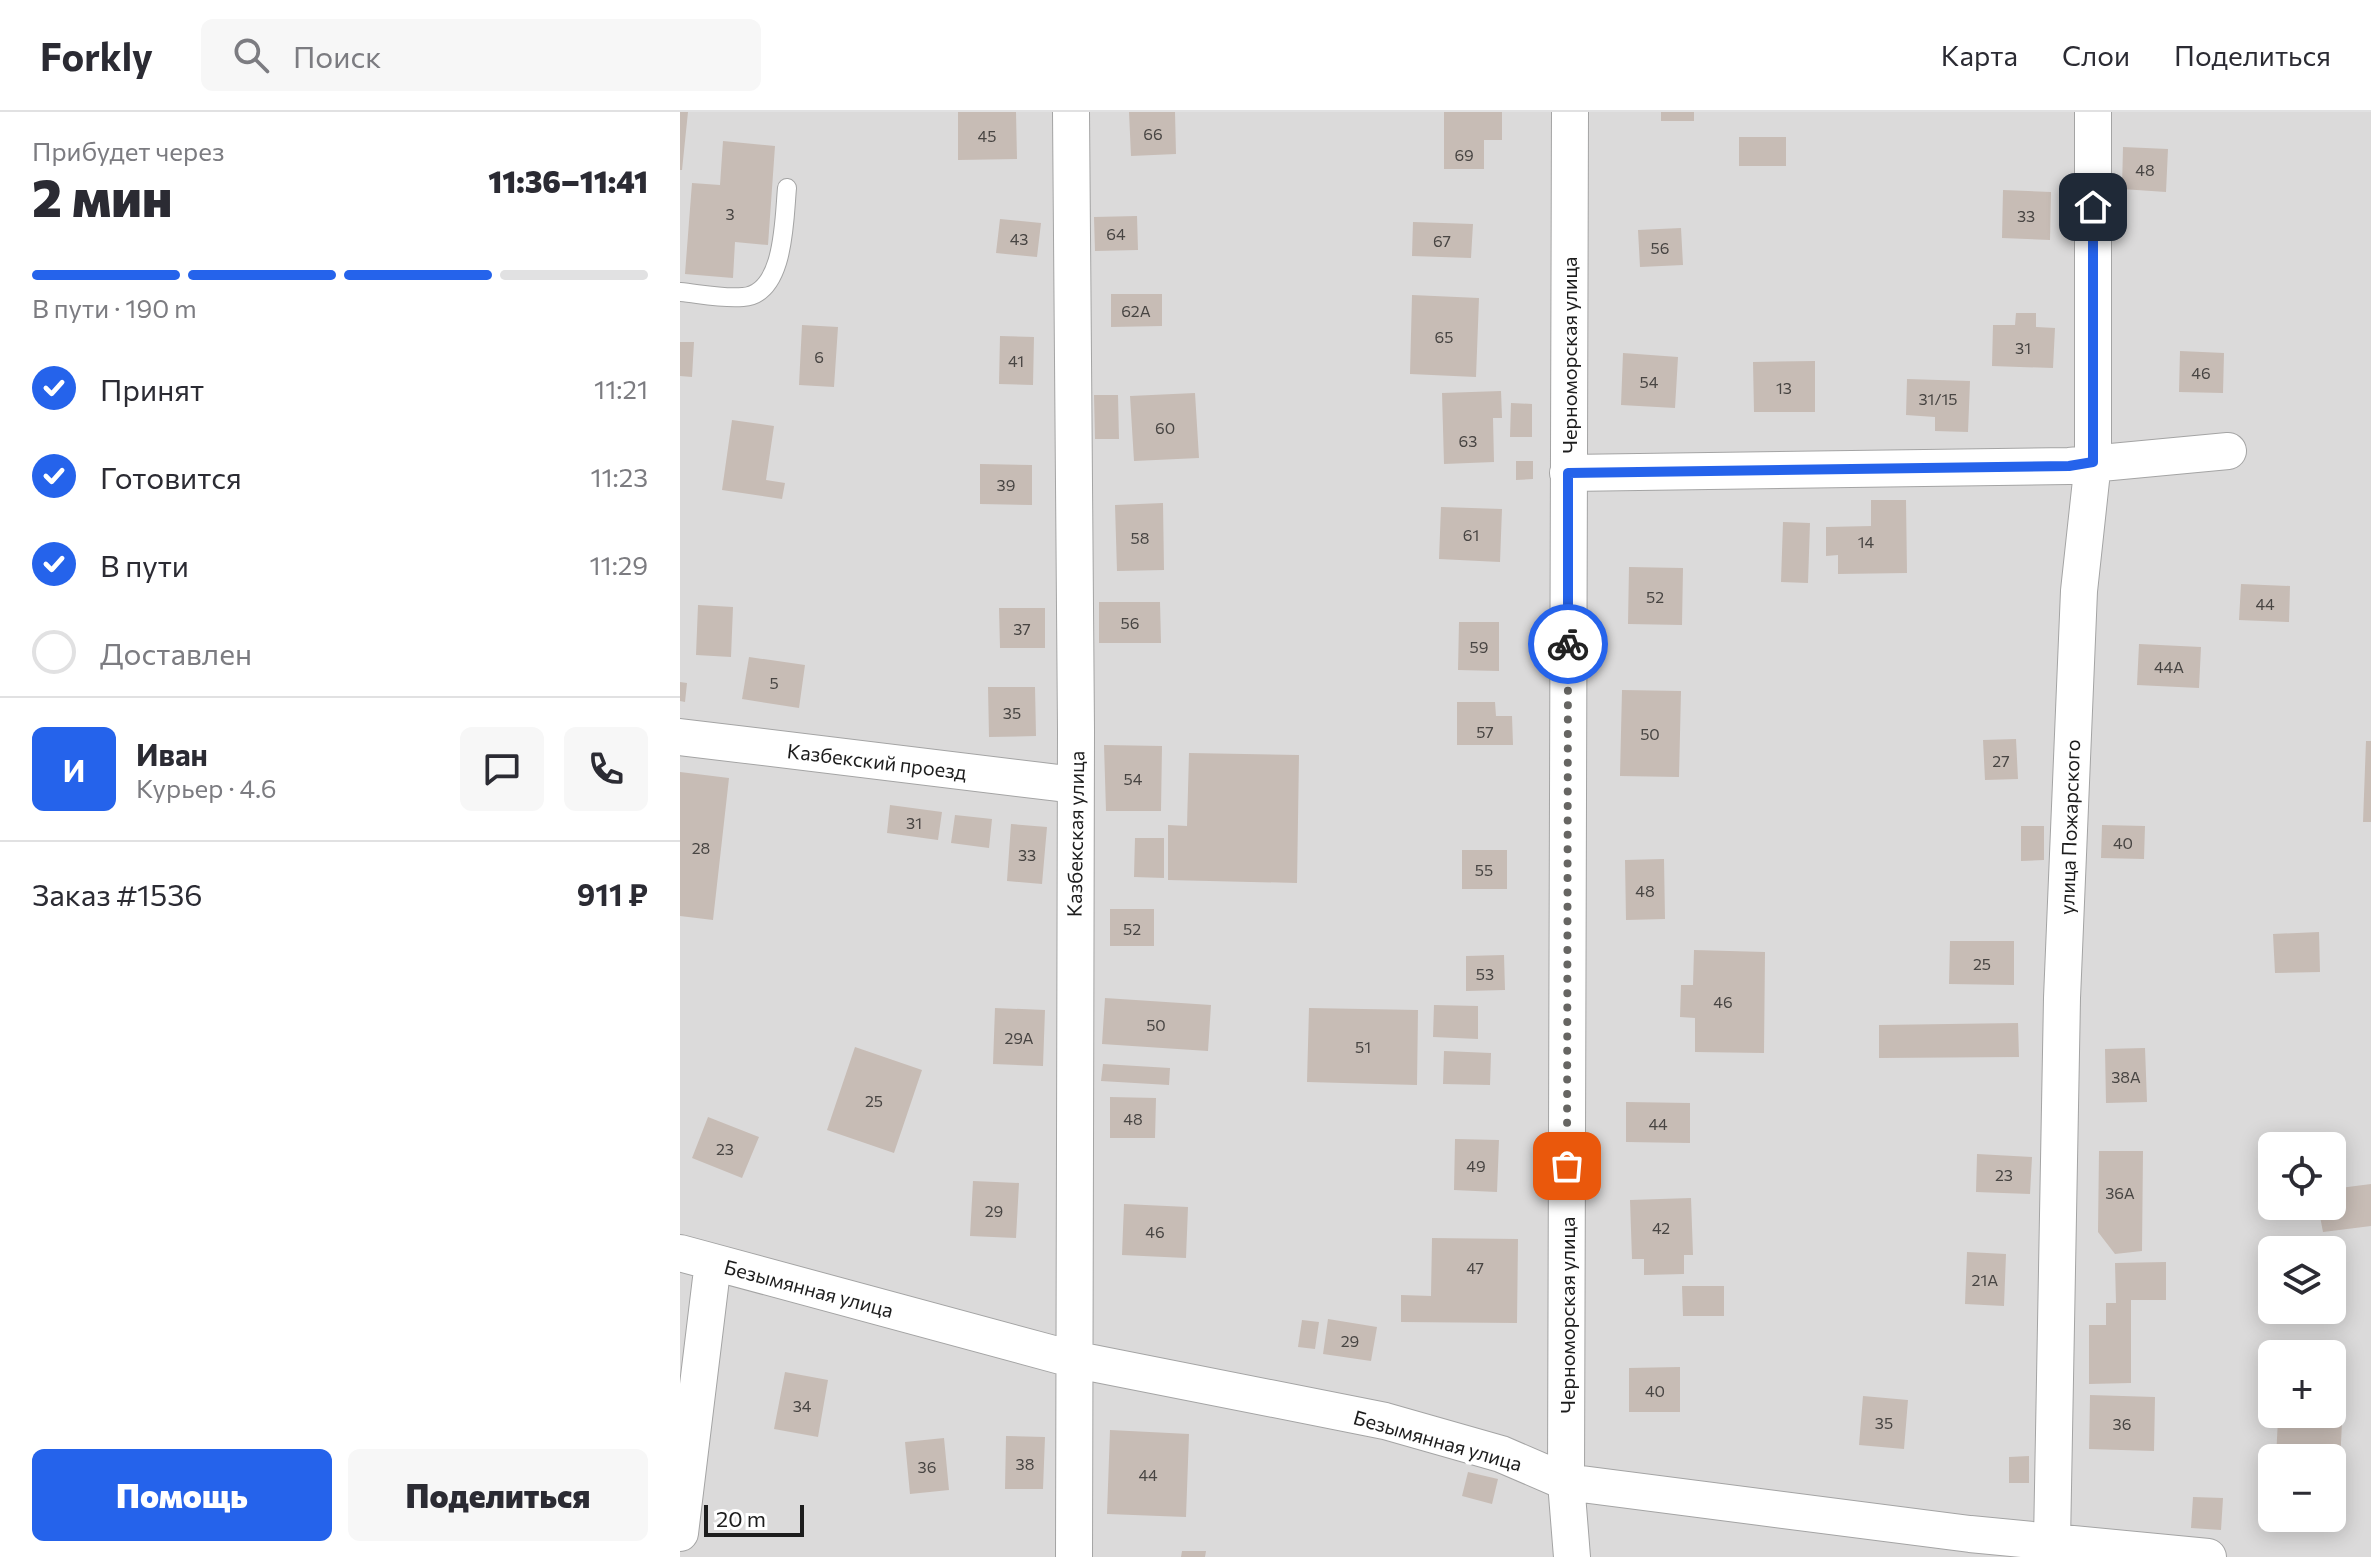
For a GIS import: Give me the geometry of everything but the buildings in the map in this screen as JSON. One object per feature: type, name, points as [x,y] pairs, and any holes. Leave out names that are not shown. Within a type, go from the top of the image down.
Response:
[{"type":"street","name":"Казбекская улица","points":[[1071,112],[1075,785],[1074,1557]]},
{"type":"street","name":"Черноморская улица","points":[[1570,112],[1566,1482],[1572,1557]]},
{"type":"street","name":"улица Пожарского","points":[[2052,1542],[2062,998],[2079,591],[2093,462],[2093,112]]},
{"type":"street","points":[[1568,473],[2069,466],[2228,451]]},
{"type":"street","name":"Казбекский проезд","points":[[680,737],[1075,785]]},
{"type":"street","points":[[680,1533],[696,1257]]},
{"type":"street","name":"Безымянная улица","points":[[696,1257],[1072,1359],[1385,1421],[1501,1454],[1566,1482],[1970,1546],[2052,1542],[2208,1557]]},
{"type":"lane","points":[[680,292],[746,297],[763,289],[779,259],[787,188]]},
{"type":"shaded area","points":[[680,112],[2371,112],[2371,1557],[680,1557]]},
{"type":"way so far","points":[[1567,1166],[1568,644]]},
{"type":"route","points":[[1568,644],[1568,473],[2069,466],[2093,462],[2093,207]]}]
